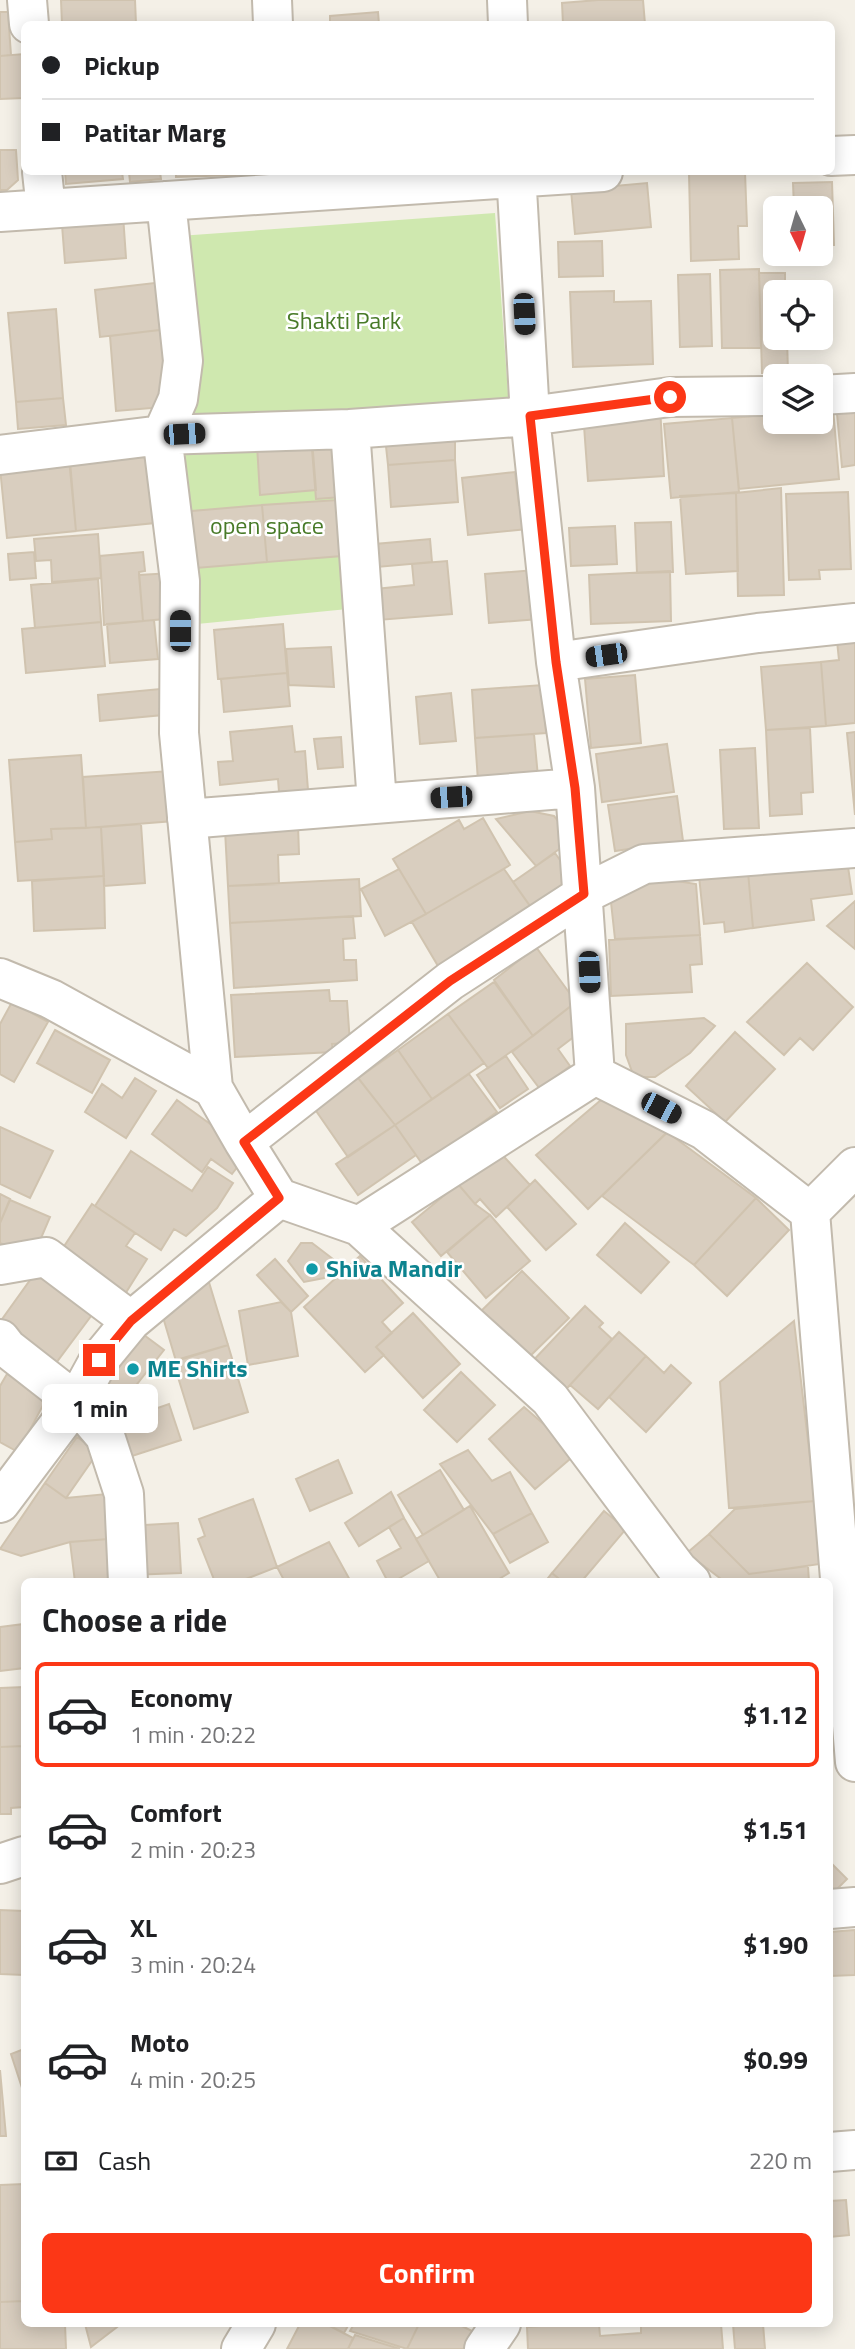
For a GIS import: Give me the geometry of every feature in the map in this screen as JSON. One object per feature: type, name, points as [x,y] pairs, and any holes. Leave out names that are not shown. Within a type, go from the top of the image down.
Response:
[{"type":"street","points":[[27,0],[29,21]]},
{"type":"street","points":[[272,0],[273,21]]},
{"type":"street","points":[[507,0],[508,21]]},
{"type":"street","points":[[835,156],[855,155]]},
{"type":"street","points":[[42,175],[46,209]]},
{"type":"street","points":[[0,212],[166,201],[283,182],[488,175]]},
{"type":"street","points":[[517,175],[530,416],[556,662],[575,788],[595,1075]]},
{"type":"street","points":[[166,201],[183,361],[178,399],[162,435],[180,581],[179,733],[212,1088],[279,1198],[359,1226],[550,1399],[687,1578]]},
{"type":"street","points":[[833,394],[855,393]]},
{"type":"street","points":[[0,455],[162,435],[350,429],[530,416],[670,397],[763,396]]},
{"type":"street","points":[[350,429],[377,803]]},
{"type":"street","points":[[556,662],[758,633],[855,623]]},
{"type":"street","points":[[187,819],[575,788]]},
{"type":"street","points":[[244,1142],[450,981],[584,894],[644,864],[855,848]]},
{"type":"street","points":[[0,978],[51,999],[212,1088]]},
{"type":"street","points":[[595,1075],[704,1130],[810,1212]]},
{"type":"street","points":[[359,1226],[595,1075]]},
{"type":"street","points":[[833,1578],[810,1212],[855,1167]]},
{"type":"street","points":[[0,1503],[76,1402],[99,1360],[131,1321],[279,1198]]},
{"type":"street","points":[[0,1265],[46,1257],[131,1321]]},
{"type":"street","points":[[0,1339],[7,1348],[76,1402],[106,1436],[124,1494],[128,1578]]},
{"type":"street","points":[[833,1585],[836,1634],[855,1762]]},
{"type":"street","points":[[0,1864],[21,1857]]},
{"type":"street","points":[[833,1909],[855,1907]]},
{"type":"street","points":[[833,2152],[855,2150]]},
{"type":"street","points":[[240,2349],[254,2327]]},
{"type":"street","points":[[484,2349],[499,2327]]},
{"type":"green space","name":"Shakti Park","points":[[495,213],[509,407],[193,430],[179,236]]},
{"type":"green space","name":"open space","points":[[350,429],[368,607],[197,624],[167,441]]},
{"type":"building","points":[[61,0],[135,0],[136,21],[62,21]]},
{"type":"building","points":[[643,0],[645,21],[563,21],[562,3]]},
{"type":"building","points":[[0,12],[8,12],[11,55],[0,56]]},
{"type":"building","points":[[378,12],[379,21],[330,21],[330,16]]},
{"type":"building","points":[[21,54],[21,98],[0,99],[0,56]]},
{"type":"building","points":[[0,150],[16,150],[18,180],[7,190],[0,190]]},
{"type":"building","points":[[65,175],[122,175],[123,179],[66,184]]},
{"type":"building","points":[[129,175],[160,175],[161,179],[130,182]]},
{"type":"building","points":[[176,175],[236,175],[176,177]]},
{"type":"building","points":[[689,175],[745,175],[747,226],[738,226],[739,259],[691,261]]},
{"type":"building","points":[[832,182],[832,196],[794,196],[793,183]]},
{"type":"building","points":[[647,183],[651,227],[575,234],[571,190]]},
{"type":"building","points":[[123,215],[126,258],[65,263],[62,225]]},
{"type":"building","points":[[602,241],[603,276],[559,277],[558,242]]},
{"type":"building","points":[[759,269],[761,348],[722,348],[720,270]]},
{"type":"building","points":[[759,273],[785,273],[785,280],[763,280],[763,350],[787,350],[788,364],[763,364],[762,373]]},
{"type":"building","points":[[710,274],[712,346],[680,347],[678,275]]},
{"type":"building","points":[[163,282],[168,329],[100,337],[95,290]]},
{"type":"building","points":[[614,291],[614,302],[651,301],[653,364],[573,367],[570,292]]},
{"type":"building","points":[[56,309],[63,398],[16,402],[8,313]]},
{"type":"building","points":[[168,329],[175,406],[116,411],[110,336]]},
{"type":"building","points":[[63,398],[66,425],[18,429],[16,402]]},
{"type":"building","points":[[855,401],[855,465],[842,467],[836,403]]},
{"type":"building","points":[[660,407],[664,476],[588,481],[583,412]]},
{"type":"building","points":[[833,408],[839,479],[739,489],[732,418],[763,415],[763,434],[833,434]]},
{"type":"building","points":[[732,418],[739,492],[671,498],[664,424]]},
{"type":"building","points":[[455,427],[455,460],[388,465],[385,437]]},
{"type":"building","points":[[312,440],[316,490],[260,495],[257,445]]},
{"type":"building","points":[[149,444],[155,523],[76,531],[69,450]]},
{"type":"building","points":[[337,447],[342,497],[316,499],[312,449]]},
{"type":"building","points":[[69,459],[76,531],[7,538],[0,468]]},
{"type":"building","points":[[455,460],[458,502],[391,507],[388,465]]},
{"type":"building","points":[[515,472],[519,505],[534,504],[537,528],[468,535],[462,478]]},
{"type":"building","points":[[781,488],[784,595],[738,596],[736,493]]},
{"type":"building","points":[[848,492],[851,569],[819,570],[820,579],[789,580],[786,494]]},
{"type":"building","points":[[736,493],[738,571],[686,574],[680,496]]},
{"type":"building","points":[[338,500],[342,556],[267,562],[262,505]]},
{"type":"building","points":[[262,505],[267,562],[184,569],[180,512]]},
{"type":"building","points":[[671,522],[673,572],[637,573],[635,523]]},
{"type":"building","points":[[615,526],[617,564],[571,566],[569,528]]},
{"type":"building","points":[[98,534],[101,578],[52,582],[51,560],[36,561],[34,539]]},
{"type":"building","points":[[430,539],[432,562],[377,567],[375,544]]},
{"type":"building","points":[[34,552],[36,578],[10,580],[8,554]]},
{"type":"building","points":[[143,552],[145,571],[139,572],[143,621],[104,625],[100,556]]},
{"type":"building","points":[[447,561],[452,614],[378,620],[376,589],[414,585],[412,564]]},
{"type":"building","points":[[535,570],[539,619],[489,623],[485,574]]},
{"type":"building","points":[[670,571],[671,621],[591,624],[589,575]]},
{"type":"building","points":[[172,573],[165,619],[143,621],[139,575]]},
{"type":"building","points":[[98,579],[101,622],[35,628],[31,585]]},
{"type":"building","points":[[154,620],[158,659],[110,663],[107,624]]},
{"type":"building","points":[[101,622],[105,666],[26,673],[22,629]]},
{"type":"building","points":[[283,624],[287,673],[218,679],[214,630]]},
{"type":"building","points":[[855,639],[855,723],[826,726],[821,662],[839,660],[837,641]]},
{"type":"building","points":[[331,647],[334,687],[289,685],[286,649]]},
{"type":"building","points":[[821,662],[826,726],[766,730],[761,667]]},
{"type":"building","points":[[287,673],[290,706],[224,712],[221,679]]},
{"type":"building","points":[[635,675],[641,743],[591,748],[585,679]]},
{"type":"building","points":[[543,685],[546,733],[475,738],[472,690]]},
{"type":"building","points":[[160,689],[163,715],[100,721],[98,695]]},
{"type":"building","points":[[451,693],[456,741],[420,744],[416,697]]},
{"type":"building","points":[[292,726],[295,752],[305,751],[308,790],[279,792],[278,779],[220,785],[218,762],[233,761],[230,732]]},
{"type":"building","points":[[810,728],[813,792],[801,793],[802,814],[770,816],[766,730]]},
{"type":"building","points":[[855,732],[855,815],[847,733]]},
{"type":"building","points":[[534,734],[538,777],[478,781],[475,738]]},
{"type":"building","points":[[341,737],[343,767],[318,769],[314,739]]},
{"type":"building","points":[[667,744],[674,792],[602,802],[596,754]]},
{"type":"building","points":[[755,748],[759,828],[724,829],[720,750]]},
{"type":"building","points":[[81,755],[86,828],[51,829],[52,839],[15,842],[9,760]]},
{"type":"building","points":[[170,771],[174,821],[86,828],[83,777]]},
{"type":"building","points":[[677,796],[683,841],[615,851],[608,805]]},
{"type":"building","points":[[530,811],[554,816],[573,839],[536,866],[496,819]]},
{"type":"building","points":[[483,818],[510,865],[426,914],[393,859],[459,820],[464,829]]},
{"type":"building","points":[[141,824],[145,883],[104,886],[101,827]]},
{"type":"building","points":[[298,825],[299,854],[278,855],[279,884],[228,886],[225,830]]},
{"type":"building","points":[[101,827],[104,876],[18,881],[15,842],[52,839],[51,829]]},
{"type":"building","points":[[555,853],[577,884],[535,913],[513,882]]},
{"type":"building","points":[[847,860],[852,894],[811,899],[814,920],[753,928],[748,872]]},
{"type":"building","points":[[399,869],[426,914],[385,936],[361,889]]},
{"type":"building","points":[[504,869],[535,913],[441,971],[412,922]]},
{"type":"building","points":[[748,872],[753,928],[725,932],[724,922],[704,924],[699,876]]},
{"type":"building","points":[[104,876],[105,928],[34,931],[32,881]]},
{"type":"building","points":[[652,877],[696,884],[700,935],[615,939],[610,893]]},
{"type":"building","points":[[359,879],[361,916],[230,923],[228,886]]},
{"type":"building","points":[[855,901],[855,949],[827,926]]},
{"type":"building","points":[[353,916],[355,938],[343,939],[344,960],[356,960],[357,980],[234,988],[230,923]]},
{"type":"building","points":[[700,935],[702,964],[690,965],[692,992],[611,996],[609,940]]},
{"type":"building","points":[[536,947],[576,1002],[533,1036],[494,980]]},
{"type":"building","points":[[807,963],[853,1007],[813,1050],[800,1038],[784,1055],[747,1022]]},
{"type":"building","points":[[494,982],[533,1036],[488,1068],[448,1014]]},
{"type":"building","points":[[329,990],[330,1001],[347,1001],[350,1043],[332,1044],[333,1052],[235,1057],[231,995]]},
{"type":"building","points":[[12,1002],[48,1022],[14,1082],[0,1074],[0,1024]]},
{"type":"building","points":[[576,1002],[592,1023],[558,1049],[570,1066],[540,1089],[512,1052]]},
{"type":"building","points":[[448,1014],[484,1063],[432,1099],[398,1050]]},
{"type":"building","points":[[704,1018],[715,1026],[690,1053],[655,1077],[634,1077],[626,1055],[626,1024]]},
{"type":"building","points":[[55,1030],[110,1060],[92,1093],[37,1063]]},
{"type":"building","points":[[735,1032],[775,1069],[725,1122],[686,1086]]},
{"type":"building","points":[[398,1050],[432,1099],[395,1125],[358,1078]]},
{"type":"building","points":[[506,1056],[528,1089],[500,1108],[477,1075]]},
{"type":"building","points":[[469,1074],[497,1112],[423,1165],[395,1125]]},
{"type":"building","points":[[356,1075],[395,1125],[348,1157],[312,1105]]},
{"type":"building","points":[[135,1078],[156,1091],[126,1138],[85,1112],[102,1084],[122,1098]]},
{"type":"building","points":[[614,1089],[676,1124],[588,1209],[536,1155]]},
{"type":"building","points":[[177,1100],[249,1152],[232,1174],[211,1159],[202,1172],[152,1134]]},
{"type":"building","points":[[395,1125],[416,1155],[358,1195],[336,1164]]},
{"type":"building","points":[[0,1127],[53,1151],[30,1198],[0,1184]]},
{"type":"building","points":[[667,1132],[756,1198],[694,1265],[602,1196]]},
{"type":"building","points":[[496,1148],[530,1185],[496,1217],[480,1199],[475,1204],[458,1184]]},
{"type":"building","points":[[131,1151],[192,1191],[208,1167],[233,1183],[217,1208],[186,1236],[174,1229],[161,1250],[95,1206]]},
{"type":"building","points":[[535,1180],[576,1224],[546,1250],[507,1207]]},
{"type":"building","points":[[458,1184],[475,1204],[490,1215],[441,1256],[412,1222]]},
{"type":"building","points":[[0,1194],[10,1199],[0,1223]]},
{"type":"building","points":[[756,1198],[789,1230],[727,1296],[694,1265]]},
{"type":"building","points":[[10,1200],[50,1217],[33,1257],[0,1243],[0,1223]]},
{"type":"building","points":[[92,1204],[135,1233],[126,1246],[147,1259],[120,1302],[55,1260]]},
{"type":"building","points":[[490,1215],[530,1261],[486,1298],[447,1252]]},
{"type":"building","points":[[625,1223],[669,1262],[641,1293],[597,1255]]},
{"type":"building","name":"Shiva Mandir","points":[[301,1243],[312,1243],[333,1259],[324,1278],[304,1282],[288,1261]]},
{"type":"building","points":[[360,1256],[403,1303],[382,1322],[392,1333],[376,1347],[384,1355],[365,1372],[304,1307]]},
{"type":"building","points":[[275,1259],[308,1296],[291,1312],[257,1275]]},
{"type":"building","points":[[43,1262],[100,1304],[56,1363],[0,1322]]},
{"type":"building","points":[[522,1271],[569,1318],[524,1362],[478,1314]]},
{"type":"building","points":[[208,1279],[228,1345],[176,1361],[160,1307]]},
{"type":"building","points":[[281,1302],[291,1312],[298,1356],[248,1365],[239,1311]]},
{"type":"building","points":[[585,1306],[603,1323],[599,1327],[612,1339],[559,1397],[527,1367]]},
{"type":"building","points":[[413,1313],[460,1364],[423,1398],[376,1347]]},
{"type":"building","points":[[794,1321],[815,1501],[729,1508],[720,1382]]},
{"type":"building","points":[[619,1332],[646,1356],[598,1409],[570,1385]]},
{"type":"building","name":"ME Shirts","points":[[144,1335],[164,1350],[122,1403],[102,1388]]},
{"type":"building","points":[[228,1345],[248,1412],[194,1429],[173,1361]]},
{"type":"building","points":[[646,1356],[664,1373],[671,1365],[691,1383],[646,1432],[609,1397]]},
{"type":"building","points":[[461,1372],[495,1405],[457,1442],[424,1410]]},
{"type":"building","points":[[7,1374],[48,1396],[18,1452],[0,1442],[0,1386]]},
{"type":"building","points":[[169,1404],[181,1440],[129,1457],[117,1422]]},
{"type":"building","points":[[524,1407],[577,1453],[535,1489],[489,1439]]},
{"type":"building","points":[[77,1437],[98,1452],[66,1498],[45,1483]]},
{"type":"building","points":[[468,1450],[492,1481],[510,1472],[532,1513],[493,1534],[440,1464]]},
{"type":"building","points":[[338,1460],[352,1493],[310,1511],[296,1479]]},
{"type":"building","points":[[440,1470],[464,1510],[423,1535],[398,1495]]},
{"type":"building","points":[[45,1483],[66,1498],[117,1493],[121,1538],[70,1542],[21,1556],[0,1549]]},
{"type":"building","points":[[391,1492],[404,1518],[359,1546],[345,1523]]},
{"type":"building","points":[[253,1499],[277,1567],[248,1578],[213,1578],[198,1539],[205,1536],[199,1519]]},
{"type":"building","points":[[815,1501],[820,1564],[749,1574],[709,1534],[735,1509]]},
{"type":"building","points":[[470,1506],[509,1573],[501,1578],[439,1578],[416,1539]]},
{"type":"building","points":[[604,1511],[626,1529],[584,1578],[558,1578],[552,1573]]},
{"type":"building","points":[[532,1513],[548,1542],[510,1563],[493,1534]]},
{"type":"building","points":[[404,1518],[429,1561],[400,1578],[386,1578],[377,1561],[401,1548],[389,1527]]},
{"type":"building","points":[[178,1523],[181,1573],[130,1575],[128,1526]]},
{"type":"building","points":[[709,1534],[749,1574],[808,1566],[809,1578],[720,1578],[687,1553]]},
{"type":"building","points":[[121,1538],[126,1577],[74,1578],[70,1542]]},
{"type":"building","points":[[329,1542],[349,1578],[283,1578],[277,1567]]},
{"type":"building","points":[[21,1624],[21,1668],[0,1671],[0,1627]]},
{"type":"building","points":[[21,1687],[21,1746],[0,1747],[0,1688]]},
{"type":"building","points":[[21,1746],[21,1807],[11,1808],[11,1814],[0,1814],[0,1747]]},
{"type":"building","points":[[833,1865],[847,1879],[833,1893]]},
{"type":"building","points":[[0,1910],[21,1911],[21,1975],[0,1974]]},
{"type":"building","points":[[855,1930],[855,1975],[833,1976],[833,1932]]},
{"type":"building","points":[[21,2050],[21,2085],[11,2054]]},
{"type":"building","points":[[0,2070],[6,2136],[0,2136]]},
{"type":"building","points":[[21,2184],[21,2301],[0,2302],[0,2185]]},
{"type":"building","points":[[846,2200],[849,2235],[833,2237],[833,2201]]},
{"type":"building","points":[[21,2301],[21,2327],[65,2327],[66,2349],[0,2349],[0,2302]]},
{"type":"building","points":[[86,2327],[117,2327],[91,2347]]},
{"type":"building","points":[[298,2327],[332,2327],[353,2338],[348,2349],[287,2349]]},
{"type":"building","points":[[332,2327],[347,2327],[344,2333]]},
{"type":"building","points":[[352,2327],[418,2327],[407,2349],[350,2331]]},
{"type":"building","points":[[418,2327],[464,2327],[474,2332],[466,2349],[407,2349]]},
{"type":"building","points":[[527,2327],[599,2327],[600,2336],[641,2333],[641,2327],[721,2327],[723,2349],[528,2349]]},
{"type":"building","points":[[733,2327],[763,2327],[765,2349],[735,2349]]},
{"type":"building","points":[[355,2335],[400,2349],[348,2349]]},
{"type":"place","name":"Shiva Mandir","points":[[312,1269]]},
{"type":"place","name":"ME Shirts","points":[[133,1369]]},
{"type":"route","points":[[99,1360],[131,1321],[279,1198],[244,1142],[450,981],[584,894],[575,788],[556,662],[530,416],[670,397]]}]
